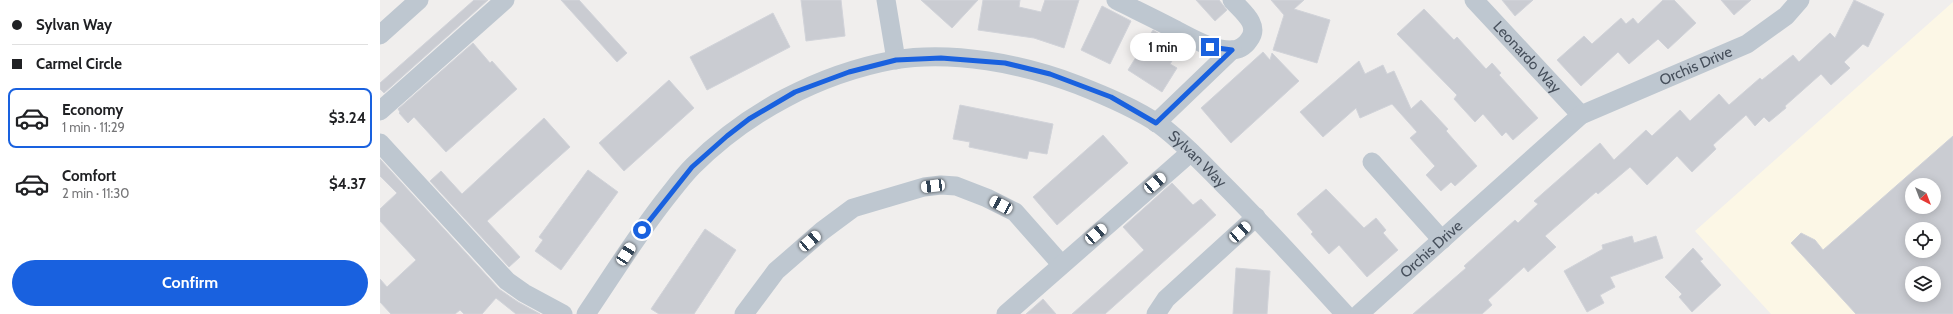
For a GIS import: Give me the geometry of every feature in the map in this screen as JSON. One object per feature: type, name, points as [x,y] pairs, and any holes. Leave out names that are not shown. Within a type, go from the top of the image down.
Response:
[{"type":"street","points":[[380,35],[419,0]]},
{"type":"street","points":[[380,111],[505,0]]},
{"type":"street","points":[[886,0],[896,60]]},
{"type":"street","points":[[1116,0],[1210,47],[1232,50],[1240,49],[1254,34],[1252,22],[1232,0]]},
{"type":"street","name":"Leonardo Way","points":[[1474,0],[1581,115]]},
{"type":"street","name":"Orchis Drive","points":[[1359,314],[1581,115],[1747,44],[1786,16],[1799,3],[1800,0]]},
{"type":"street","points":[[1156,123],[1232,50]]},
{"type":"street","name":"Sylvan Way","points":[[586,314],[650,218],[692,167],[749,119],[795,92],[849,72],[896,60],[941,58],[1005,63],[1050,74],[1111,97],[1156,123],[1191,152],[1256,217],[1345,314]]},
{"type":"street","points":[[380,143],[507,281],[524,293],[563,314]]},
{"type":"street","points":[[1006,314],[1061,264],[1191,152]]},
{"type":"street","points":[[1372,162],[1442,240]]},
{"type":"street","points":[[744,314],[776,271],[822,231],[853,208],[924,187],[941,185],[956,186],[987,198],[1015,212],[1061,264]]},
{"type":"street","points":[[1156,314],[1166,299],[1256,217]]},
{"type":"shaded area","points":[[1953,2],[1953,314],[1771,314],[1695,231]]},
{"type":"building","points":[[474,0],[488,0],[384,93],[380,89],[380,83]]},
{"type":"building","points":[[561,0],[579,0],[627,53],[617,62]]},
{"type":"building","points":[[801,0],[841,0],[845,36],[806,41]]},
{"type":"building","points":[[921,0],[978,0],[952,28]]},
{"type":"building","points":[[983,0],[1020,0],[1019,7],[1041,12],[1045,0],[1079,0],[1064,48],[1034,38],[978,30]]},
{"type":"building","points":[[1196,0],[1219,0],[1227,10],[1215,21]]},
{"type":"building","points":[[1271,0],[1304,0],[1294,9],[1330,20],[1317,63],[1273,50],[1284,15]]},
{"type":"building","points":[[1502,0],[1533,0],[1515,16]]},
{"type":"building","points":[[1663,0],[1674,0],[1696,23],[1668,49],[1658,39],[1629,64],[1618,52],[1581,86],[1557,60],[1584,36],[1592,44],[1621,18],[1626,24],[1633,18],[1638,24]]},
{"type":"building","points":[[1721,0],[1751,0],[1734,15]]},
{"type":"building","points":[[1854,0],[1884,14],[1868,47],[1863,44],[1844,62],[1850,68],[1831,85],[1821,74],[1785,106],[1786,108],[1769,122],[1764,117],[1755,126],[1746,115],[1713,145],[1716,149],[1692,172],[1677,156],[1647,185],[1630,167],[1598,194],[1596,192],[1545,236],[1556,247],[1528,272],[1524,267],[1488,300],[1492,305],[1482,314],[1413,314],[1466,268],[1464,266],[1515,220],[1518,223],[1538,204],[1534,201],[1600,143],[1614,160],[1646,130],[1652,136],[1680,110],[1690,121],[1719,94],[1729,105],[1760,78],[1762,80],[1793,55],[1799,62],[1830,33],[1835,38]]},
{"type":"building","points":[[1102,6],[1131,21],[1110,64],[1081,50]]},
{"type":"building","points":[[1424,9],[1454,40],[1457,37],[1486,69],[1492,63],[1501,73],[1499,75],[1538,118],[1513,140],[1506,132],[1502,136],[1483,114],[1475,122],[1454,99],[1457,95],[1397,34]]},
{"type":"building","points":[[773,13],[790,47],[707,90],[690,57]]},
{"type":"building","points":[[1153,30],[1181,47],[1170,64],[1177,68],[1162,92],[1128,70]]},
{"type":"building","points":[[473,43],[490,63],[492,61],[517,89],[446,152],[414,117],[408,123],[399,113],[400,112],[398,109]]},
{"type":"building","points":[[1263,52],[1270,60],[1272,53],[1299,81],[1231,143],[1201,108]]},
{"type":"building","points":[[1359,61],[1365,74],[1383,65],[1387,74],[1394,71],[1411,109],[1421,100],[1448,129],[1446,131],[1477,166],[1455,186],[1451,182],[1441,191],[1426,175],[1435,166],[1410,138],[1417,132],[1392,104],[1360,118],[1356,108],[1323,137],[1300,112]]},
{"type":"building","points":[[669,80],[694,108],[624,171],[599,143]]},
{"type":"building","points":[[960,105],[1053,124],[1047,154],[1029,151],[1027,159],[969,147],[970,142],[953,139]]},
{"type":"building","points":[[544,118],[570,147],[487,221],[520,257],[509,267],[430,181],[441,171],[462,194]]},
{"type":"building","points":[[1103,135],[1128,163],[1057,225],[1033,197]]},
{"type":"building","points":[[1953,136],[1953,314],[1856,314],[1791,243],[1801,233],[1815,240],[1823,250],[1905,178],[1905,214],[1941,214],[1941,178],[1905,178]]},
{"type":"building","points":[[380,159],[499,289],[518,302],[540,314],[516,314],[496,298],[482,314],[464,314],[460,310],[455,314],[391,314],[380,302],[380,279],[387,287],[416,260],[380,221],[380,209],[397,193],[380,176]]},
{"type":"building","points":[[588,170],[618,192],[561,270],[535,251],[543,240],[539,237]]},
{"type":"building","points":[[1172,183],[1193,205],[1201,199],[1216,215],[1105,314],[1072,314],[1144,250],[1123,227]]},
{"type":"building","points":[[1326,189],[1364,228],[1376,218],[1386,230],[1383,233],[1398,250],[1367,277],[1339,245],[1329,254],[1311,234],[1313,232],[1297,214]]},
{"type":"building","points":[[705,229],[736,250],[694,314],[659,314],[651,309]]},
{"type":"building","points":[[1632,236],[1634,243],[1656,236],[1663,258],[1610,277],[1615,287],[1600,295],[1604,303],[1587,312],[1564,271],[1603,249],[1602,245]]},
{"type":"building","points":[[1693,248],[1703,259],[1700,261],[1721,285],[1692,312],[1679,297],[1682,294],[1665,277]]},
{"type":"building","points":[[1236,268],[1270,271],[1267,314],[1233,314]]},
{"type":"building","points":[[1043,299],[1056,314],[1026,314]]},
{"type":"route","points":[[642,230],[692,167],[749,119],[795,92],[849,72],[896,60],[941,58],[1005,63],[1050,74],[1111,97],[1156,123],[1232,50],[1210,47]]}]
